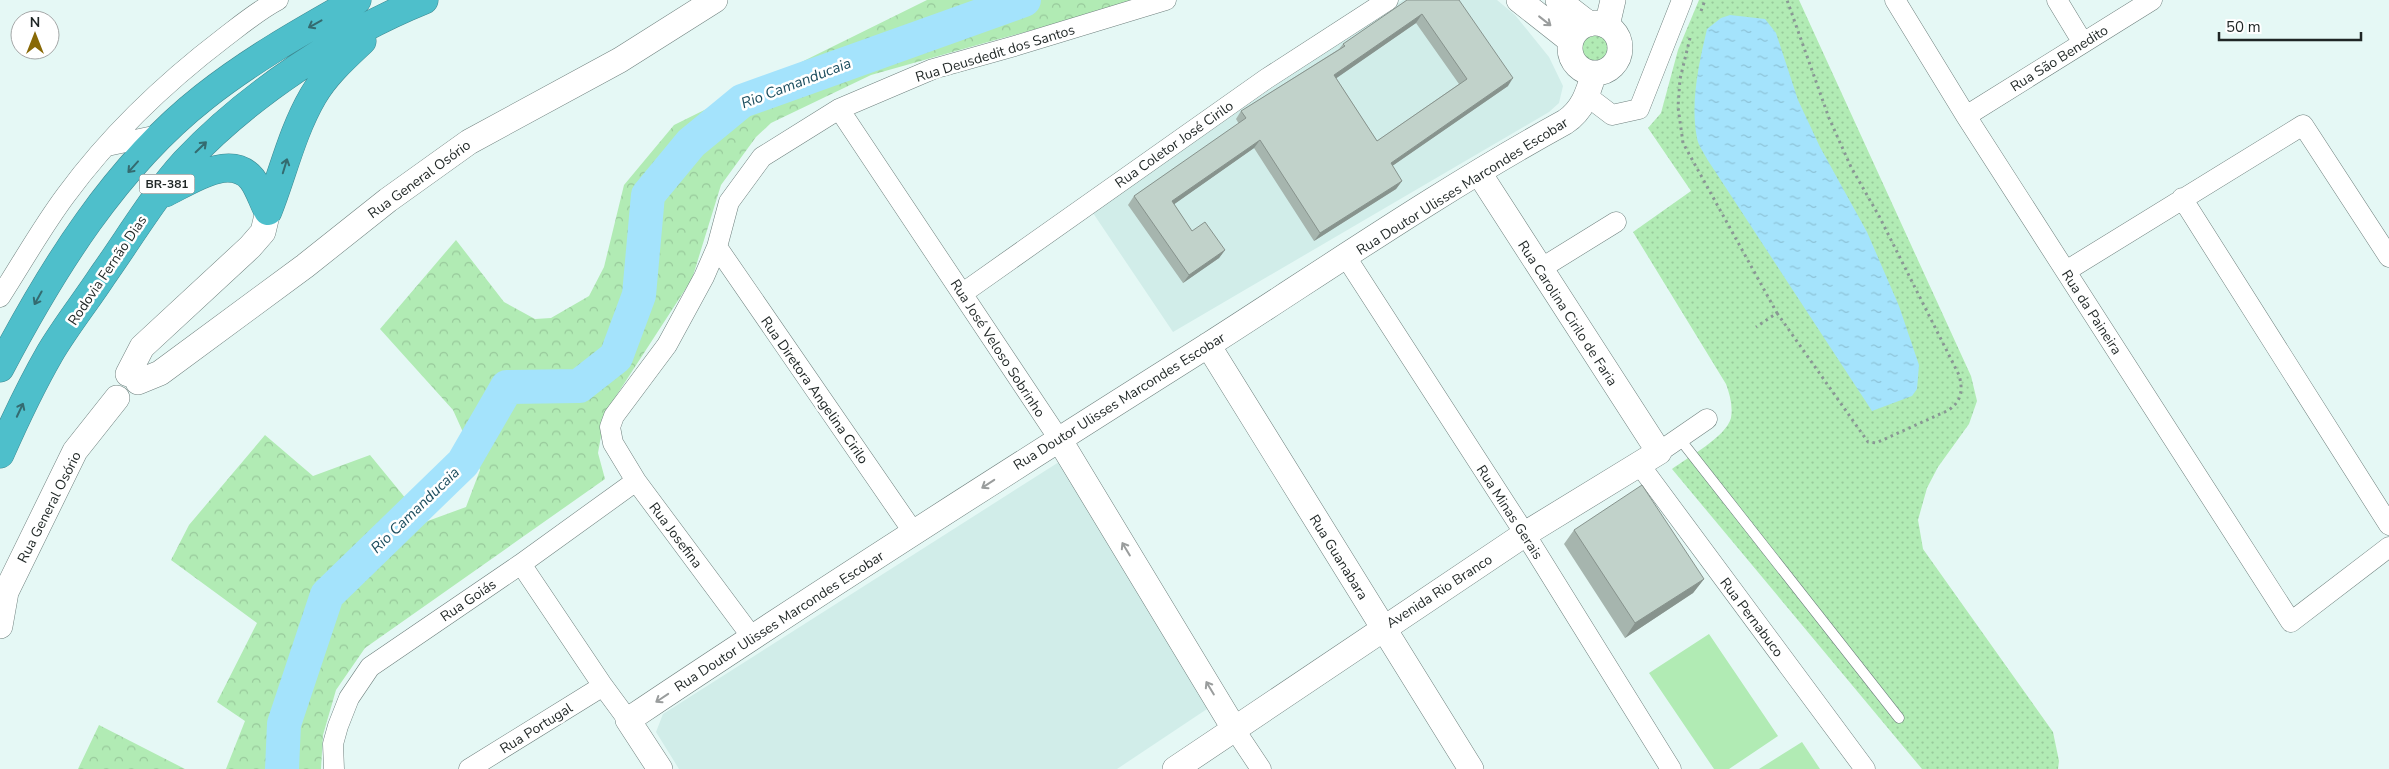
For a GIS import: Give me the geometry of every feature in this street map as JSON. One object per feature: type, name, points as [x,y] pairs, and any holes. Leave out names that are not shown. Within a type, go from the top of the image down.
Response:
[{"type":"highway","name":"BR-381","points":[[0,368],[49,278],[106,198],[163,134],[203,98],[274,46],[358,0]]},
{"type":"highway","name":"Rodovia Fernão Dias","points":[[0,454],[22,405],[51,351],[156,198],[186,162],[230,119],[338,42],[394,12],[424,0]]},
{"type":"highway","points":[[268,212],[296,129],[314,94],[339,63],[394,12]]},
{"type":"highway","points":[[156,198],[202,174],[216,169],[231,169],[244,172],[252,180],[268,212]]},
{"type":"street","points":[[0,297],[66,195],[107,146],[140,111],[201,56],[262,9],[278,0]]},
{"type":"street","name":"Rua General Osório","points":[[0,626],[6,592],[75,451],[117,398],[112,390],[114,382],[120,376],[133,378],[160,373],[305,266],[388,200],[469,142],[620,60],[715,0]]},
{"type":"street","name":"Rua Deusdedit dos Santos","points":[[610,427],[614,416],[667,345],[704,277],[717,247],[729,202],[762,157],[839,110],[933,69],[1166,0]]},
{"type":"street","name":"Rua Coletor José Cirilo","points":[[963,293],[1266,79],[1388,0]]},
{"type":"street","points":[[1519,0],[1570,41]]},
{"type":"street","points":[[1558,0],[1618,39],[1619,55],[1609,69],[1590,85]]},
{"type":"street","points":[[1613,0],[1598,25],[1576,31],[1570,41],[1570,53],[1573,61],[1585,72],[1590,85],[1612,114],[1639,109],[1682,0]]},
{"type":"street","name":"Rua da Paineira","points":[[1895,0],[1966,116],[2291,622],[2389,547]]},
{"type":"street","points":[[2057,0],[2084,43]]},
{"type":"street","name":"Rua São Benedito","points":[[1966,116],[2152,0]]},
{"type":"street","name":"Rua Doutor Ulisses Marcondes Escobar","points":[[628,720],[752,637],[1059,439],[1479,173],[1576,115],[1590,85]]},
{"type":"street","name":"Rua José Veloso Sobrinho","points":[[839,110],[1059,439],[1235,730],[1261,769]]},
{"type":"street","points":[[2066,271],[2303,125],[2389,257]]},
{"type":"street","points":[[107,146],[163,134]]},
{"type":"street","name":"Rua Carolina Cirilo de Faria","points":[[1479,173],[1659,452]]},
{"type":"street","points":[[2182,198],[2389,525]]},
{"type":"street","points":[[133,378],[142,347],[250,247],[263,232],[268,212]]},
{"type":"street","points":[[1540,269],[1616,222]]},
{"type":"street","name":"Rua Diretora Angelina Cirilo","points":[[717,247],[914,532]]},
{"type":"street","name":"Rua Minas Gerais","points":[[1346,257],[1525,534],[1671,769]]},
{"type":"street","name":"Rua Guanabara","points":[[1208,345],[1471,769]]},
{"type":"street","name":"Avenida Rio Branco","points":[[1175,769],[1235,730],[1382,628],[1525,534],[1659,452],[1707,419]]},
{"type":"street","name":"Rua Josefina","points":[[610,427],[613,442],[636,481],[752,637]]},
{"type":"street","name":"Rua Pernabuco","points":[[1659,452],[1865,769]]},
{"type":"street","name":"Rua Goiás","points":[[334,769],[333,744],[349,698],[370,667],[521,564],[636,481]]},
{"type":"street","points":[[521,564],[660,769]]},
{"type":"street","name":"Rua Portugal","points":[[470,769],[603,686]]},
{"type":"lane","points":[[1659,452],[1899,718]]},
{"type":"path","points":[[1700,13],[1705,0]]},
{"type":"path","points":[[1692,30],[1685,54],[1679,88],[1678,107],[1683,144],[1777,313],[1868,442],[1876,443],[1949,410],[1961,396],[1962,387],[1959,375],[1879,216],[1851,167],[1829,118],[1787,0]]},
{"type":"path","points":[[1756,327],[1777,313]]},
{"type":"shaded area","points":[[1403,0],[1497,0],[1515,15],[1549,57],[1563,86],[1559,103],[1549,112],[1173,332],[1093,213],[1336,43]]},
{"type":"shaded area","points":[[1059,462],[1210,707],[1117,769],[679,769],[656,732],[663,714]]},
{"type":"green space","points":[[927,0],[1131,0],[1103,12],[871,75],[771,123],[756,137],[721,185],[692,279],[605,413],[598,453],[605,479],[365,648],[336,690],[323,735],[321,769],[226,769],[245,721],[217,702],[257,623],[171,560],[189,525],[265,435],[313,476],[370,455],[425,522],[466,507],[480,470],[453,410],[380,329],[456,240],[504,302],[535,319],[551,318],[589,296],[604,267],[624,185],[674,125]]},
{"type":"green space","points":[[1699,0],[1799,0],[1971,376],[1977,401],[1969,424],[1938,467],[1927,488],[1918,520],[1923,549],[2053,732],[2059,761],[2058,769],[1922,769],[1672,469],[1714,440],[1728,425],[1732,414],[1731,401],[1726,384],[1633,232],[1691,191],[1648,128],[1661,113],[1678,50]]},
{"type":"green space","points":[[1596,32],[1608,37],[1613,49],[1608,61],[1596,66],[1584,61],[1579,49],[1584,37]]},
{"type":"green space","points":[[1709,634],[1778,736],[1729,769],[1714,769],[1649,673]]},
{"type":"green space","points":[[99,725],[185,769],[78,769]]},
{"type":"green space","points":[[1802,742],[1820,769],[1759,769]]},
{"type":"water","points":[[1730,15],[1765,19],[1776,33],[1798,100],[1820,147],[1867,232],[1899,306],[1919,365],[1917,389],[1912,396],[1872,411],[1700,146],[1697,138],[1694,111],[1698,69],[1704,42],[1707,29],[1721,18]]},
{"type":"building","points":[[1407,0],[1459,0],[1513,78],[1391,163],[1402,181],[1320,233],[1260,140],[1172,201],[1192,231],[1205,222],[1225,250],[1189,275],[1134,196],[1246,118],[1241,111],[1345,46],[1343,44]],"holes":[[[1422,14],[1467,79],[1377,141],[1334,75]]]},
{"type":"building","points":[[1642,485],[1704,579],[1635,623],[1574,530]]},
{"type":"waterway","name":"Rio Camanducaia","points":[[282,769],[284,724],[327,595],[463,463],[507,387],[579,386],[616,357],[639,295],[648,195],[691,143],[742,101],[1024,0]]}]
